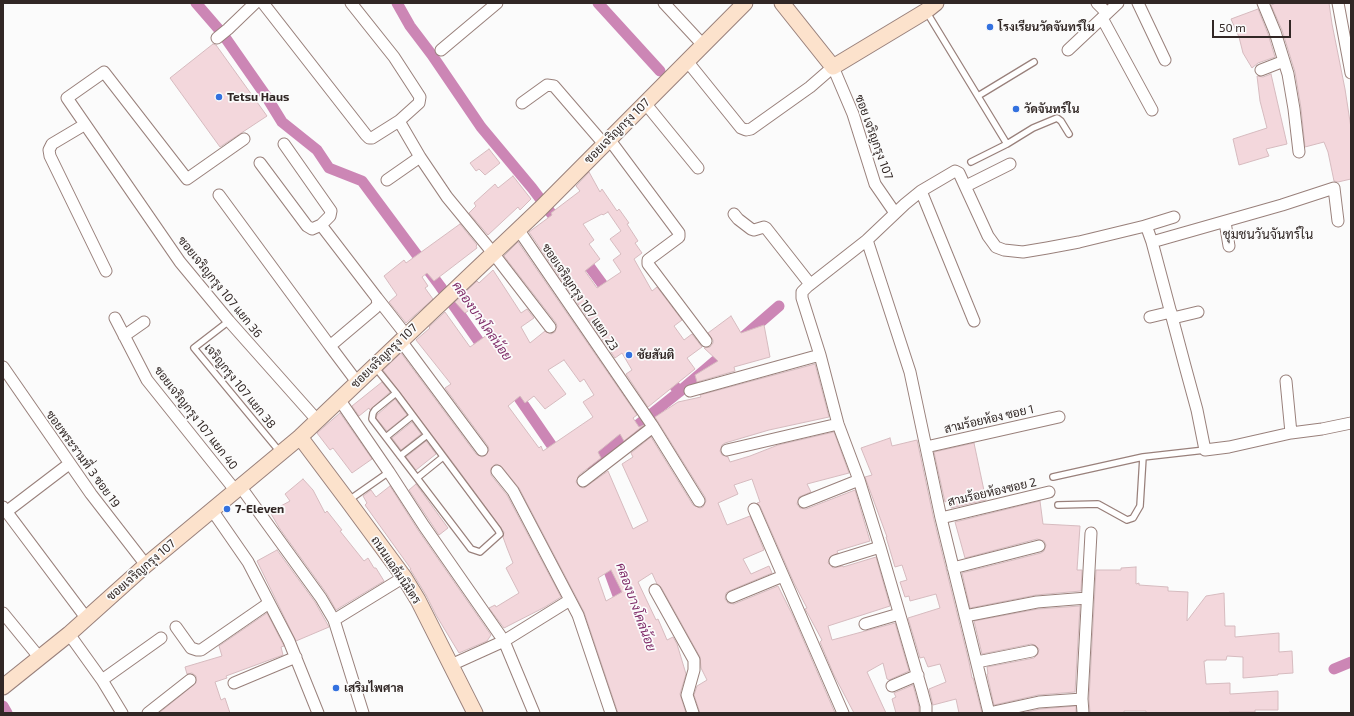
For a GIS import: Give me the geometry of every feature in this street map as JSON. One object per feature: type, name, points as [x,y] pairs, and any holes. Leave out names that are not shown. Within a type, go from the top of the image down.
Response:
[{"type":"street","points":[[217,38],[255,3]]},
{"type":"street","points":[[263,3],[366,136],[372,138],[399,121],[419,103],[420,97],[394,57],[351,3]]},
{"type":"street","points":[[440,50],[497,3]]},
{"type":"street","points":[[664,3],[703,45]]},
{"type":"street","name":"ซอยเจริญกรุง 107","points":[[3,687],[68,634],[146,565],[300,437],[543,205],[746,3]]},
{"type":"street","points":[[783,3],[833,67]]},
{"type":"street","points":[[1097,3],[1152,110]]},
{"type":"street","points":[[1068,50],[1118,3]]},
{"type":"street","points":[[1138,3],[1165,60]]},
{"type":"street","points":[[1263,3],[1275,32],[1288,74],[1299,152]]},
{"type":"street","points":[[1338,3],[1347,28],[1351,73]]},
{"type":"street","points":[[687,61],[741,128],[746,130],[751,129],[810,87],[833,67],[927,6]]},
{"type":"street","points":[[1261,70],[1284,61]]},
{"type":"street","name":"ซอย เจริญกรุง 107","points":[[833,67],[853,114],[875,184],[895,214]]},
{"type":"street","name":"ซอยเจริญกรุง 107 แยก 36","points":[[244,139],[187,179],[104,72],[67,98],[84,125],[180,262],[229,321],[317,420]]},
{"type":"street","points":[[522,103],[547,85],[554,86],[607,142],[679,234],[679,237],[648,260],[648,262],[706,341]]},
{"type":"street","points":[[645,103],[698,168]]},
{"type":"street","points":[[399,121],[420,157],[447,197],[493,253],[550,327]]},
{"type":"street","points":[[84,125],[52,144],[49,150],[50,156],[106,271]]},
{"type":"street","points":[[260,163],[307,226],[312,229],[321,225],[330,216],[331,211],[284,144]]},
{"type":"street","points":[[387,180],[420,157]]},
{"type":"street","points":[[966,186],[1010,164]]},
{"type":"street","points":[[926,713],[926,706],[918,675],[859,480],[838,424],[820,355],[802,298],[802,292],[810,284],[867,240],[921,191],[955,171],[959,173],[966,186],[988,236],[996,247],[1004,250],[1022,252],[1079,242],[1145,226],[1174,217]]},
{"type":"street","points":[[1152,242],[1225,222],[1334,188],[1338,221]]},
{"type":"street","points":[[921,191],[974,321]]},
{"type":"street","points":[[219,195],[357,382]]},
{"type":"street","points":[[734,214],[751,229],[766,228],[810,284]]},
{"type":"street","points":[[1225,222],[1229,246]]},
{"type":"street","points":[[321,225],[377,298],[482,450]]},
{"type":"street","points":[[1145,226],[1152,242],[1172,315],[1197,410],[1205,450],[1229,447],[1291,433],[1351,423]]},
{"type":"street","name":"ซอยเจริญกรุง 107 แยก 23","points":[[518,229],[652,426],[699,501]]},
{"type":"street","points":[[867,240],[910,372],[941,518],[989,713],[1039,702],[1082,700]]},
{"type":"street","points":[[330,346],[375,308],[378,304],[377,298]]},
{"type":"street","points":[[1150,317],[1198,312]]},
{"type":"street","name":"ซอยเจริญกรุง 107 แยก 40","points":[[115,318],[147,380],[238,488],[321,598],[334,620],[363,713]]},
{"type":"street","points":[[124,336],[144,322]]},
{"type":"street","points":[[690,391],[820,355]]},
{"type":"street","name":"ซอยพระรามที่ 3 ซอย 19","points":[[3,367],[69,464],[146,565]]},
{"type":"street","points":[[1286,381],[1291,433]]},
{"type":"street","points":[[339,399],[424,526],[504,641],[534,713]]},
{"type":"street","name":"สามร้อยห้อง ซอย 1","points":[[926,447],[1059,416]]},
{"type":"street","points":[[727,450],[838,424]]},
{"type":"street","points":[[582,481],[652,426]]},
{"type":"street","name":"ถนนแฉล้มนิมิตร","points":[[300,437],[404,577],[418,600],[475,713]]},
{"type":"street","points":[[69,464],[5,509],[86,618]]},
{"type":"street","points":[[497,470],[513,491],[578,615],[611,713]]},
{"type":"street","points":[[804,502],[859,480]]},
{"type":"street","name":"สามร้อยห้องซอย 2","points":[[941,518],[1049,492]]},
{"type":"street","points":[[754,509],[843,713]]},
{"type":"street","points":[[212,510],[248,562],[290,641],[318,713]]},
{"type":"street","points":[[1083,713],[1082,700],[1091,533]]},
{"type":"street","points":[[954,568],[1039,546]]},
{"type":"street","points":[[836,561],[880,547]]},
{"type":"street","points":[[732,597],[783,576]]},
{"type":"street","points":[[334,620],[404,577]]},
{"type":"street","points":[[655,590],[694,660],[694,670],[687,695],[693,713]]},
{"type":"street","points":[[965,616],[1037,602],[1087,598]]},
{"type":"street","points":[[451,665],[504,641],[570,600]]},
{"type":"street","points":[[176,627],[191,648],[201,650],[269,603]]},
{"type":"street","points":[[3,613],[39,658]]},
{"type":"street","points":[[865,624],[899,614]]},
{"type":"street","points":[[68,634],[102,680],[122,713]]},
{"type":"street","points":[[102,680],[161,638]]},
{"type":"street","points":[[977,662],[1032,651]]},
{"type":"street","points":[[234,683],[296,657]]},
{"type":"street","points":[[892,686],[918,675]]},
{"type":"street","points":[[148,713],[190,680]]},
{"type":"lane","points":[[927,6],[1007,144]]},
{"type":"lane","points":[[978,96],[1034,62]]},
{"type":"lane","points":[[971,162],[1007,144],[1034,128],[1058,118],[1069,134]]},
{"type":"lane","name":"เจริญกรุง 107 แยก 38","points":[[229,321],[194,348],[280,453]]},
{"type":"lane","points":[[374,366],[396,393],[498,530],[500,534],[480,552],[471,549],[372,419],[373,413],[396,393]]},
{"type":"lane","points":[[386,437],[412,416]]},
{"type":"lane","points":[[400,456],[427,435]]},
{"type":"lane","points":[[1053,477],[1143,457],[1205,450]]},
{"type":"lane","points":[[417,478],[443,457]]},
{"type":"lane","points":[[1058,505],[1098,504],[1127,520],[1133,518],[1140,506],[1143,457]]},
{"type":"lane","points":[[348,501],[389,472]]},
{"type":"building","points":[[1276,3],[1329,3],[1351,128],[1351,179],[1338,182],[1334,181],[1328,152],[1324,142],[1305,147],[1295,72],[1282,30],[1271,5]]},
{"type":"building","points":[[1258,9],[1275,57],[1258,63],[1252,68],[1243,53],[1239,37],[1231,19]]},
{"type":"building","name":"Tetsu Haus","points":[[213,44],[216,45],[267,116],[220,147],[170,78]]},
{"type":"building","points":[[1271,74],[1287,144],[1266,149],[1269,156],[1239,165],[1233,139],[1267,128],[1260,101],[1257,76],[1263,77]]},
{"type":"building","points":[[489,149],[500,163],[485,175],[479,169],[476,171],[470,163]]},
{"type":"building","points":[[589,172],[600,192],[602,189],[617,211],[619,209],[629,223],[627,224],[638,241],[635,243],[642,253],[634,259],[652,291],[657,287],[682,320],[674,326],[684,340],[692,334],[702,347],[687,358],[695,369],[648,407],[626,374],[632,370],[622,353],[615,358],[529,232],[580,191],[576,186]],"holes":[[[608,212],[621,231],[610,239],[621,254],[613,260],[621,272],[597,288],[585,271],[600,259],[589,244],[594,240],[583,224]]]},
{"type":"building","points":[[513,176],[531,199],[520,210],[518,207],[488,235],[469,213],[476,206],[474,203],[495,184],[498,188]]},
{"type":"building","points":[[460,224],[477,245],[477,248],[434,281],[427,273],[422,277],[428,286],[425,288],[433,299],[406,323],[389,302],[397,295],[384,276],[404,260],[406,263]]},
{"type":"building","points":[[518,242],[637,415],[633,418],[639,427],[644,425],[624,441],[620,434],[598,452],[601,458],[579,475],[576,482],[580,487],[584,488],[608,471],[633,529],[648,521],[622,464],[633,457],[631,453],[651,437],[693,505],[700,508],[703,507],[706,501],[705,497],[655,417],[678,402],[701,397],[700,395],[815,364],[829,417],[769,430],[725,443],[722,445],[720,451],[722,455],[728,457],[730,462],[778,445],[834,432],[849,473],[807,484],[811,492],[799,497],[797,504],[800,508],[806,509],[855,490],[870,541],[837,551],[838,553],[830,557],[828,563],[833,568],[843,567],[876,557],[890,606],[828,626],[832,640],[895,623],[909,671],[889,680],[887,679],[883,663],[867,672],[886,713],[854,713],[834,675],[820,642],[822,640],[805,609],[807,608],[794,583],[760,506],[757,503],[760,502],[752,479],[734,485],[738,494],[718,503],[727,525],[750,516],[764,550],[743,559],[751,574],[769,566],[772,573],[729,591],[726,593],[725,599],[728,603],[734,604],[778,586],[793,616],[835,713],[700,713],[694,695],[697,686],[707,680],[701,668],[700,657],[652,573],[638,582],[656,620],[658,619],[667,640],[673,637],[677,644],[686,674],[680,694],[686,713],[618,713],[584,612],[519,488],[502,467],[496,464],[491,468],[491,475],[507,495],[561,597],[504,628],[489,608],[495,605],[496,607],[519,593],[506,568],[513,563],[503,537],[504,532],[383,370],[401,353],[476,454],[482,457],[486,455],[489,450],[488,446],[445,388],[451,384],[416,340],[445,312],[470,347],[487,335],[471,309],[465,313],[455,302],[477,281],[479,283],[493,270],[521,313],[527,309],[534,318],[521,327],[530,343],[545,331],[551,334],[555,332],[557,326],[556,323],[504,256]],"holes":[[[564,360],[580,382],[584,379],[594,395],[583,402],[593,417],[543,451],[541,446],[539,448],[508,406],[520,396],[525,403],[534,396],[545,409],[566,394],[548,370]],[[611,570],[622,592],[606,601],[598,578]]]},
{"type":"building","points":[[731,316],[741,333],[764,325],[770,357],[734,367],[735,371],[697,382],[695,375],[718,361],[704,348],[710,347],[713,343],[713,340],[708,333]]},
{"type":"building","points":[[382,382],[390,392],[370,410],[369,408],[359,416],[352,406]]},
{"type":"building","points":[[395,399],[407,415],[387,431],[376,418],[377,415]]},
{"type":"building","points":[[340,413],[372,459],[352,473],[333,448],[330,450],[317,433]]},
{"type":"building","points":[[412,422],[421,434],[401,450],[392,438]]},
{"type":"building","points":[[890,438],[892,446],[917,440],[934,520],[972,678],[982,713],[959,713],[956,699],[933,705],[929,689],[946,682],[940,664],[928,667],[924,657],[920,658],[908,618],[940,608],[936,594],[910,601],[909,596],[905,597],[900,582],[907,580],[902,565],[895,567],[887,537],[865,477],[872,475],[861,448]]},
{"type":"building","points":[[426,441],[436,454],[416,470],[406,457]]},
{"type":"building","points":[[974,443],[986,500],[951,508],[949,500],[945,502],[934,452]]},
{"type":"building","points":[[303,479],[313,490],[325,513],[327,511],[342,530],[340,531],[364,561],[368,558],[384,581],[336,610],[327,594],[280,529],[270,512],[290,501],[285,494]]},
{"type":"building","points":[[416,484],[448,528],[439,535],[409,490]]},
{"type":"building","points":[[390,486],[418,530],[491,635],[487,641],[459,653],[411,569],[365,505],[367,503],[363,496],[371,490],[376,497]]},
{"type":"building","points":[[1040,501],[1043,524],[1080,526],[1077,570],[1082,570],[1081,591],[1036,595],[970,608],[962,573],[1041,553],[1044,551],[1046,545],[1044,541],[1037,539],[965,558],[955,522]]},
{"type":"building","points":[[277,550],[315,602],[329,627],[296,641],[257,561]]},
{"type":"building","points":[[1136,567],[1136,584],[1139,583],[1139,585],[1168,587],[1168,591],[1188,592],[1187,621],[1206,596],[1224,593],[1225,626],[1235,626],[1235,637],[1279,633],[1279,652],[1292,651],[1293,673],[1243,678],[1243,657],[1227,656],[1226,660],[1204,661],[1206,684],[1230,683],[1230,694],[1278,691],[1278,710],[1255,710],[1255,712],[1229,713],[1146,713],[1146,711],[1124,711],[1124,713],[1090,713],[1089,699],[1096,570],[1121,570],[1121,568]]},
{"type":"building","points":[[1080,606],[1075,692],[1038,695],[994,705],[987,674],[987,667],[1034,658],[1038,654],[1039,649],[1035,645],[1031,644],[982,654],[974,621],[1038,609]]},
{"type":"building","points":[[267,613],[284,646],[281,647],[283,655],[226,676],[227,678],[215,682],[221,700],[225,698],[230,713],[159,713],[196,683],[196,676],[192,673],[187,674],[185,667],[222,656],[219,646]]},
{"type":"building","points":[[913,685],[919,707],[919,713],[896,713],[892,699],[896,697],[894,693]]},
{"type":"building","points":[[1076,706],[1076,713],[1022,713],[1040,709]]},
{"type":"waterway","name":"คลองบางโคล่น้อย","points":[[196,3],[222,33],[266,96],[282,122],[317,150],[329,168],[362,181],[440,286],[487,353]]},
{"type":"waterway","points":[[397,3],[410,26],[432,55],[481,127],[532,188],[560,225]]},
{"type":"waterway","points":[[598,3],[660,71]]},
{"type":"waterway","points":[[581,255],[611,296]]},
{"type":"waterway","points":[[742,338],[779,306]]},
{"type":"waterway","points":[[589,464],[679,392],[727,351]]},
{"type":"waterway","points":[[666,374],[679,392]]},
{"type":"waterway","name":"คลองบางโคล่น้อย","points":[[510,385],[559,456]]},
{"type":"waterway","name":"คลองบางโคล่น้อย","points":[[604,557],[623,609]]},
{"type":"waterway","points":[[1334,669],[1351,662]]},
{"type":"waterway","points":[[3,706],[7,713]]},
{"type":"place","name":"โรงเรียนวัดจันทร์ใน","points":[[990,27]]},
{"type":"place","name":"Tetsu Haus","points":[[219,97]]},
{"type":"place","name":"วัดจันทร์ใน","points":[[1016,109]]},
{"type":"place","name":"ชัยสันติ","points":[[629,355]]},
{"type":"place","name":"7-Eleven","points":[[227,509]]},
{"type":"place","name":"เสริมไพศาล","points":[[336,688]]},
{"type":"district","name":"ชุมชนวันจันทร์ใน","points":[[1268,235]]}]
